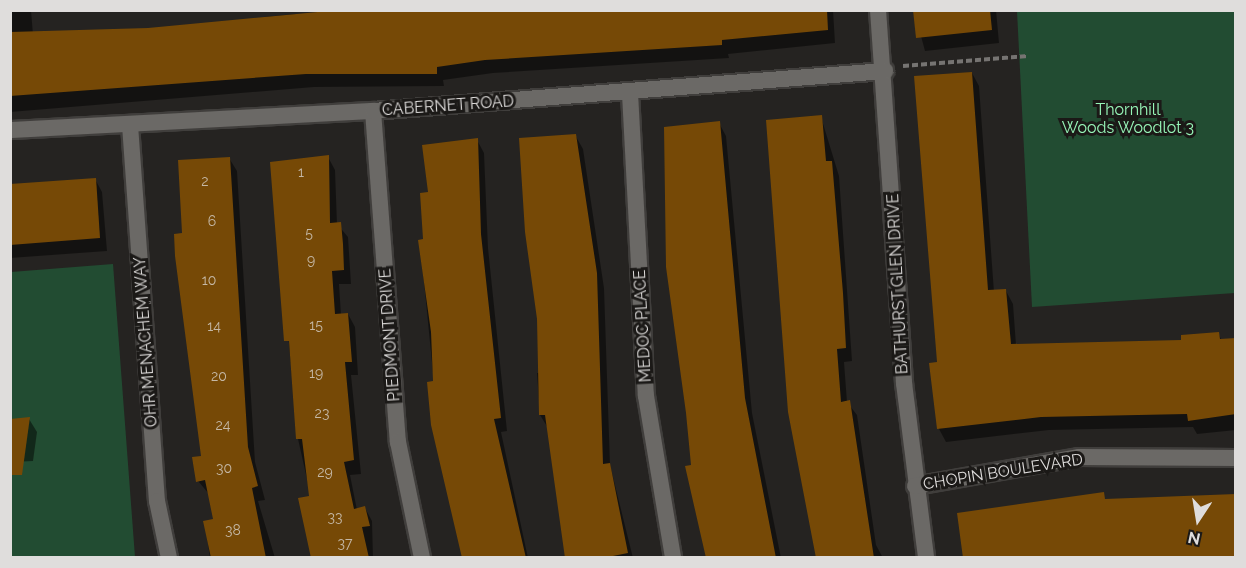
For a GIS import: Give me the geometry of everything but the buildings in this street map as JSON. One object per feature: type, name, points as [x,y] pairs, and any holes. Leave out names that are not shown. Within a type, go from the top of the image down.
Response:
[{"type":"street","name":"BATHURST GLEN DRIVE","points":[[878,10],[885,71],[915,486],[926,558]]},
{"type":"street","name":"CABERNET ROAD","points":[[10,130],[373,111],[630,93],[885,71]]},
{"type":"street","name":"MEDOC PLACE","points":[[630,93],[646,396],[673,558]]},
{"type":"street","name":"PIEDMONT DRIVE","points":[[373,111],[398,442],[422,558]]},
{"type":"street","name":"OHR MENACHEM WAY","points":[[130,125],[157,501],[169,558]]},
{"type":"street","name":"CHOPIN BOULEVARD","points":[[915,486],[1079,457],[1236,458]]},
{"type":"path","points":[[885,71],[907,64],[1028,56]]},
{"type":"green space","name":"Thornhill Woods Woodlot 3","points":[[1017,11],[1235,11],[1235,293],[1032,307]]},
{"type":"green space","points":[[113,264],[135,557],[11,558],[11,272]]}]
